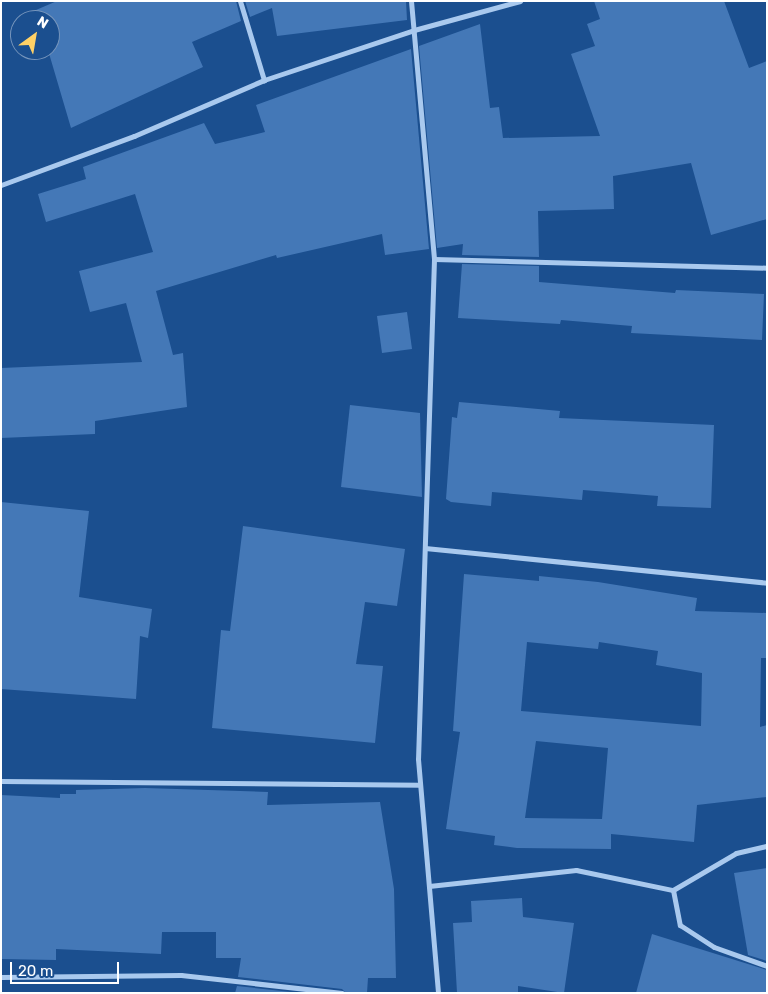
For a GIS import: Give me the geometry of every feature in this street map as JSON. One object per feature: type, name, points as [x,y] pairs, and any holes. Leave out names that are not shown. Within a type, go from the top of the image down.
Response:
[{"type":"street","points":[[240,1],[264,80]]},
{"type":"street","points":[[411,1],[434,258],[420,785],[438,993]]},
{"type":"street","points":[[1,185],[134,136],[264,80],[414,30],[520,1]]},
{"type":"street","points":[[434,258],[767,268]]},
{"type":"street","points":[[425,548],[767,583]]},
{"type":"street","points":[[1,781],[420,785]]},
{"type":"street","points":[[429,886],[576,870],[673,890],[736,853],[767,846]]},
{"type":"street","points":[[673,890],[680,925],[714,947],[767,966]]},
{"type":"street","points":[[1,977],[181,975],[342,993]]},
{"type":"building","points":[[57,1],[236,1],[241,21],[192,42],[203,67],[71,128],[51,60],[60,60],[60,10],[36,10]]},
{"type":"building","points":[[245,1],[406,1],[407,20],[277,36],[272,8],[250,17]]},
{"type":"building","points":[[594,1],[724,1],[749,68],[767,61],[767,219],[711,235],[691,163],[613,176],[614,209],[538,211],[539,257],[462,255],[463,244],[437,248],[419,46],[480,24],[490,108],[499,107],[503,138],[600,136],[571,54],[595,46],[587,24],[600,19]]},
{"type":"building","points":[[411,49],[429,249],[385,255],[382,234],[277,258],[276,255],[156,291],[173,355],[183,353],[187,407],[95,421],[95,434],[1,438],[1,368],[142,362],[126,303],[90,312],[79,271],[153,252],[135,194],[46,222],[38,194],[86,179],[83,167],[204,123],[215,144],[265,132],[256,105]]},
{"type":"building","points":[[462,264],[539,266],[539,282],[675,293],[676,290],[764,294],[762,340],[631,333],[632,326],[561,320],[560,324],[458,318]]},
{"type":"building","points":[[407,312],[412,349],[382,353],[377,316]]},
{"type":"building","points":[[459,402],[560,411],[559,418],[714,425],[711,508],[657,506],[658,496],[583,490],[582,500],[492,492],[491,506],[451,502],[446,499],[452,417],[457,418]]},
{"type":"building","points":[[350,405],[420,413],[422,497],[341,487]]},
{"type":"building","points":[[1,502],[89,511],[79,597],[152,609],[148,638],[140,636],[136,699],[1,689]]},
{"type":"building","points":[[243,526],[405,549],[397,606],[365,602],[356,664],[383,666],[375,743],[212,728],[221,630],[230,631]]},
{"type":"building","points":[[464,574],[539,581],[539,576],[598,582],[697,598],[695,611],[767,613],[767,658],[761,658],[760,727],[767,725],[767,797],[697,805],[694,842],[611,834],[611,849],[517,848],[494,845],[495,836],[446,829],[460,732],[453,731]],"holes":[[[527,642],[598,649],[599,642],[658,651],[656,665],[702,673],[701,726],[521,711]],[[536,741],[608,748],[602,819],[525,818]]]},
{"type":"building","points":[[145,788],[268,792],[267,805],[380,802],[394,889],[396,978],[368,978],[367,993],[346,993],[342,989],[238,977],[241,958],[216,958],[216,932],[162,932],[161,954],[56,949],[56,960],[1,959],[1,795],[60,798],[60,794],[76,794],[76,790]]},
{"type":"building","points":[[767,868],[767,961],[748,955],[734,873]]},
{"type":"building","points":[[522,898],[523,917],[574,923],[564,993],[518,986],[518,993],[457,993],[453,923],[472,922],[471,901]]},
{"type":"building","points":[[652,934],[767,970],[767,993],[636,993]]},
{"type":"building","points":[[237,986],[300,993],[235,993]]}]
